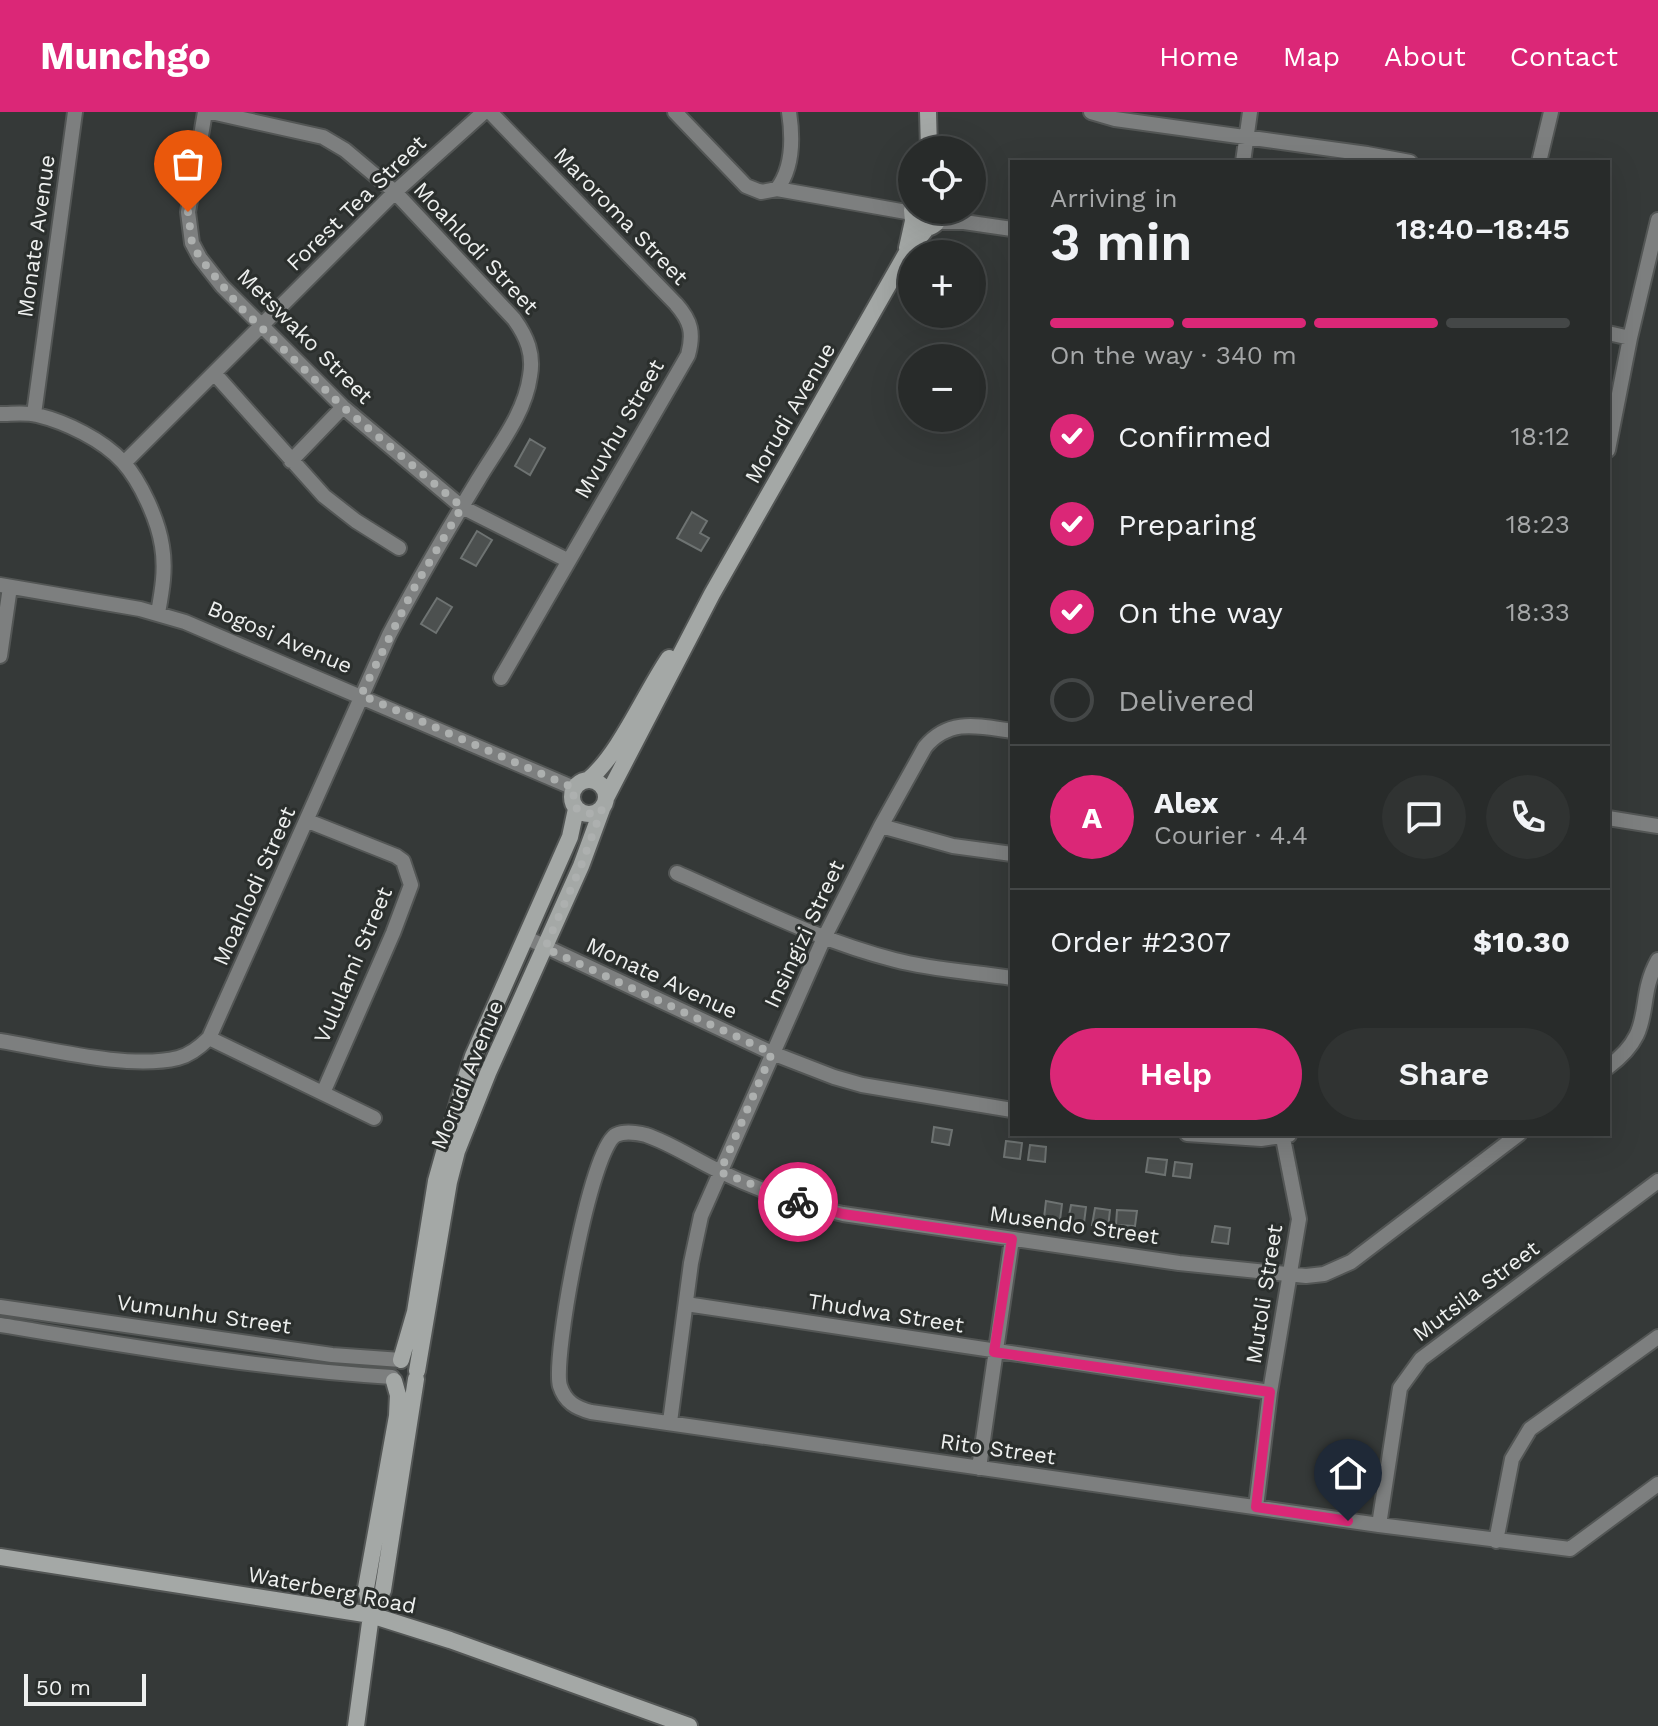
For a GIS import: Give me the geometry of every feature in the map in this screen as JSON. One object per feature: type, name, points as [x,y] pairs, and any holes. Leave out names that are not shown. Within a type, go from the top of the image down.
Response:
[{"type":"street","name":"Monate Avenue","points":[[34,414],[75,112]]},
{"type":"street","name":"Metswako Street","points":[[205,112],[188,212],[192,243],[222,286],[261,327],[343,407],[462,507]]},
{"type":"street","name":"Moahlodi Street","points":[[209,1038],[308,821],[361,695],[413,590],[526,395],[532,365],[530,349],[514,319],[395,192],[345,150],[323,137],[211,112]]},
{"type":"street","name":"Forest Tea Street","points":[[124,463],[395,192],[484,112]]},
{"type":"street","name":"Maroroma Street","points":[[490,112],[686,316]]},
{"type":"street","points":[[675,112],[746,186],[761,192],[777,189],[898,212]]},
{"type":"street","points":[[777,189],[789,163],[789,112]]},
{"type":"street","points":[[928,112],[929,136]]},
{"type":"street","points":[[1091,112],[1115,119],[1397,160]]},
{"type":"street","points":[[1243,160],[1250,112]]},
{"type":"street","points":[[1539,160],[1551,112]]},
{"type":"street","name":"Morudi Avenue","points":[[374,1589],[447,1195],[457,1151],[488,1073],[581,866],[604,803],[712,594],[906,254],[920,224]]},
{"type":"street","points":[[978,224],[1010,229]]},
{"type":"street","points":[[1610,440],[1630,338],[1657,228]]},
{"type":"street","name":"Mvuvhu Street","points":[[501,678],[688,355],[692,334],[686,316]]},
{"type":"street","points":[[1610,333],[1630,338]]},
{"type":"street","points":[[214,373],[324,496],[399,548]]},
{"type":"street","points":[[291,461],[343,407]]},
{"type":"street","points":[[0,414],[34,414],[66,425],[101,445],[124,463],[148,502],[162,546],[164,569],[158,613]]},
{"type":"street","points":[[462,507],[567,560]]},
{"type":"street","points":[[0,656],[5,586]]},
{"type":"street","name":"Bogosi Avenue","points":[[5,586],[158,613],[185,622],[581,784]]},
{"type":"street","name":"Morudi Avenue","points":[[581,784],[611,756],[649,687],[712,594]]},
{"type":"street","name":"Insingizi Street","points":[[670,1422],[696,1236],[706,1201],[824,938],[881,826],[934,736],[958,726],[1010,731]]},
{"type":"street","points":[[599,783],[604,803],[592,814],[576,809],[572,799],[581,784],[599,783]]},
{"type":"street","name":"Morudi Avenue","points":[[401,1360],[411,1331],[433,1192],[473,1056],[570,837],[576,809]]},
{"type":"street","points":[[1610,818],[1658,826]]},
{"type":"street","name":"Vululami Street","points":[[308,821],[396,856],[403,861],[411,885],[323,1093]]},
{"type":"street","points":[[881,826],[942,843],[1010,854]]},
{"type":"street","points":[[677,873],[824,938],[899,961],[1010,978]]},
{"type":"street","name":"Monate Avenue","points":[[527,938],[772,1053],[862,1085],[1010,1110]]},
{"type":"street","points":[[1610,1065],[1633,1044],[1638,1034],[1650,976],[1658,960]]},
{"type":"street","points":[[0,1041],[102,1058],[144,1061],[186,1056],[209,1038],[374,1118]]},
{"type":"street","name":"Musendo Street","points":[[602,1153],[616,1135],[645,1135],[720,1172],[824,1210],[1289,1276],[1324,1274],[1339,1269],[1516,1136]]},
{"type":"street","points":[[1209,1136],[1287,1136]]},
{"type":"street","name":"Mutoli Street","points":[[1256,1507],[1270,1392],[1299,1219],[1287,1136]]},
{"type":"street","name":"Rito Street","points":[[602,1153],[581,1229],[559,1356],[559,1384],[571,1404],[580,1409],[1379,1525],[1570,1549],[1658,1484]]},
{"type":"street","name":"Mutsila Street","points":[[1379,1525],[1400,1388],[1421,1359],[1658,1181]]},
{"type":"street","points":[[979,1468],[1012,1239]]},
{"type":"street","name":"Thudwa Street","points":[[686,1304],[1270,1392]]},
{"type":"street","name":"Vumunhu Street","points":[[0,1307],[332,1355],[401,1360]]},
{"type":"street","name":"Vumunhu Street","points":[[0,1325],[202,1358],[393,1379]]},
{"type":"street","points":[[1496,1541],[1512,1459],[1530,1429],[1658,1337]]},
{"type":"street","points":[[356,1726],[397,1416],[398,1395],[393,1379],[394,1365],[401,1360],[410,1361],[416,1375],[406,1386],[393,1379]]},
{"type":"street","name":"Waterberg Road","points":[[0,1557],[371,1615],[450,1640],[689,1726]]},
{"type":"building","points":[[530,439],[545,448],[530,475],[515,466]]},
{"type":"building","points":[[692,512],[707,521],[700,533],[709,538],[701,551],[677,538]]},
{"type":"building","points":[[477,531],[492,540],[476,566],[461,558]]},
{"type":"building","points":[[437,598],[452,607],[436,633],[421,624]]},
{"type":"building","points":[[934,1127],[952,1130],[949,1145],[932,1142]]},
{"type":"building","points":[[1006,1141],[1022,1143],[1020,1159],[1004,1157]]},
{"type":"building","points":[[1030,1145],[1046,1147],[1045,1162],[1028,1160]]},
{"type":"building","points":[[1148,1158],[1167,1160],[1165,1175],[1146,1172]]},
{"type":"building","points":[[1175,1162],[1192,1164],[1190,1178],[1173,1176]]},
{"type":"building","points":[[1046,1201],[1062,1204],[1060,1220],[1044,1218]]},
{"type":"building","points":[[1071,1205],[1086,1207],[1084,1223],[1068,1221]]},
{"type":"building","points":[[1095,1208],[1110,1210],[1108,1228],[1092,1225]]},
{"type":"building","points":[[1117,1210],[1137,1211],[1135,1226],[1116,1225]]},
{"type":"building","points":[[1215,1226],[1230,1228],[1228,1244],[1212,1242]]},
{"type":"way so far","points":[[188,212],[192,243],[200,258],[239,306],[343,407],[462,507],[413,590],[361,695],[574,788],[573,804],[580,812],[592,814],[602,809],[545,948],[772,1053],[720,1172],[798,1202]]},
{"type":"route","points":[[798,1202],[843,1214],[1012,1239],[994,1352],[1270,1392],[1256,1507],[1348,1521]]}]
